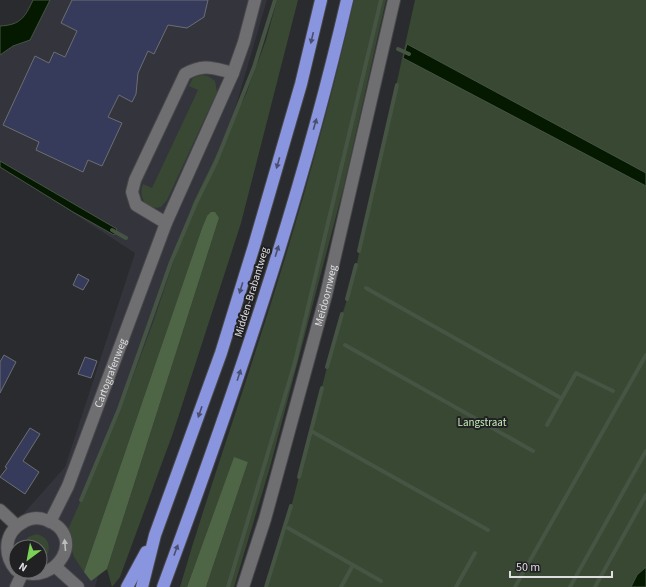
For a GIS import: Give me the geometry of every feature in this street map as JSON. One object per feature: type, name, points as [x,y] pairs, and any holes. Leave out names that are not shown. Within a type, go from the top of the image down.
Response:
[{"type":"highway","name":"Midden-Brabantweg","points":[[155,535],[218,360],[254,246],[301,84],[321,0]]},
{"type":"highway","name":"Midden-Brabantweg","points":[[163,587],[239,375],[301,172],[333,60],[347,0]]},
{"type":"highway","points":[[127,587],[155,535]]},
{"type":"highway","points":[[142,587],[155,535]]},
{"type":"street","name":"Cartografenweg","points":[[50,522],[68,486],[166,223],[233,73],[244,42],[255,0]]},
{"type":"street","name":"Meidoornweg","points":[[243,587],[265,519],[326,295],[394,0]]},
{"type":"street","points":[[166,223],[136,205],[132,192],[135,180],[185,74],[198,67],[215,68],[233,73]]},
{"type":"street","points":[[0,510],[17,526]]},
{"type":"street","points":[[9,539],[11,532],[17,526],[33,519],[42,519],[59,528],[65,538],[66,549],[64,560],[58,569],[48,575]]},
{"type":"street","points":[[8,544],[8,554]]},
{"type":"street","points":[[58,569],[78,587]]},
{"type":"shaded area","points":[[33,0],[50,0],[30,40],[13,46],[0,55],[0,26],[18,22],[25,15]]},
{"type":"shaded area","points":[[39,0],[267,0],[95,587],[0,587],[0,540],[65,467],[135,253],[0,166],[0,47]]},
{"type":"shaded area","points":[[407,44],[646,173],[646,186],[403,58]]},
{"type":"shaded area","points":[[0,161],[117,229],[114,235],[73,212],[0,167]]},
{"type":"shaded area","points":[[211,212],[215,212],[219,218],[107,569],[91,581],[84,572],[202,228],[207,216]]},
{"type":"shaded area","points":[[234,457],[248,462],[206,587],[187,587]]},
{"type":"shaded area","points":[[646,567],[646,587],[631,587],[637,575]]},
{"type":"green space","points":[[277,0],[298,0],[241,223],[173,433],[120,577],[112,587],[107,569],[219,218],[207,216],[202,228],[84,572],[74,557],[66,534],[119,414],[154,320],[193,203],[246,94],[266,40]]},
{"type":"green space","points":[[354,0],[386,0],[344,186],[270,467],[234,587],[206,587],[248,462],[234,458],[187,587],[180,587],[296,222],[344,45]]},
{"type":"green space","name":"Langstraat","points":[[415,0],[646,0],[646,587],[266,587],[286,527],[334,340],[353,281]]},
{"type":"green space","points":[[201,75],[208,76],[215,81],[217,92],[167,200],[161,207],[151,207],[144,202],[142,198],[141,193],[143,184],[152,188],[198,90],[189,86],[193,78]]},
{"type":"green space","points":[[36,534],[43,536],[46,539],[27,539],[28,537]]},
{"type":"building","points":[[72,0],[208,0],[204,17],[187,28],[168,25],[154,54],[148,51],[138,73],[136,94],[132,102],[119,95],[108,117],[122,123],[102,166],[88,160],[83,172],[36,150],[39,142],[3,125],[35,56],[49,63],[54,52],[65,57],[77,31],[61,23]]},
{"type":"building","points":[[78,274],[89,280],[83,290],[73,285]]},
{"type":"building","points":[[4,355],[16,362],[0,393],[0,362]]},
{"type":"building","points":[[85,357],[97,361],[91,378],[78,374]]},
{"type":"building","points":[[30,428],[40,434],[23,461],[39,472],[25,494],[0,477],[7,468],[5,467]]},
{"type":"waterway","points":[[81,500],[119,409],[171,262],[196,203],[216,162],[254,67],[275,0]]},
{"type":"waterway","points":[[228,587],[295,362],[381,0]]},
{"type":"waterway","points":[[398,49],[409,54]]},
{"type":"waterway","points":[[359,251],[397,85]]},
{"type":"waterway","points":[[112,230],[126,238]]},
{"type":"waterway","points":[[347,299],[356,265]]},
{"type":"waterway","points":[[366,288],[561,398]]},
{"type":"waterway","points":[[327,367],[342,314]]},
{"type":"waterway","points":[[345,345],[533,451]]},
{"type":"waterway","points":[[515,587],[646,355]]},
{"type":"waterway","points":[[547,425],[576,373],[613,391]]},
{"type":"waterway","points":[[299,477],[322,388]]},
{"type":"waterway","points":[[311,431],[488,530]]},
{"type":"waterway","points":[[570,587],[646,451]]},
{"type":"waterway","points":[[595,587],[646,495]]},
{"type":"waterway","points":[[266,587],[291,506]]},
{"type":"waterway","points":[[288,528],[381,581]]},
{"type":"waterway","points":[[456,587],[475,553]]},
{"type":"waterway","points":[[341,587],[353,565]]}]
